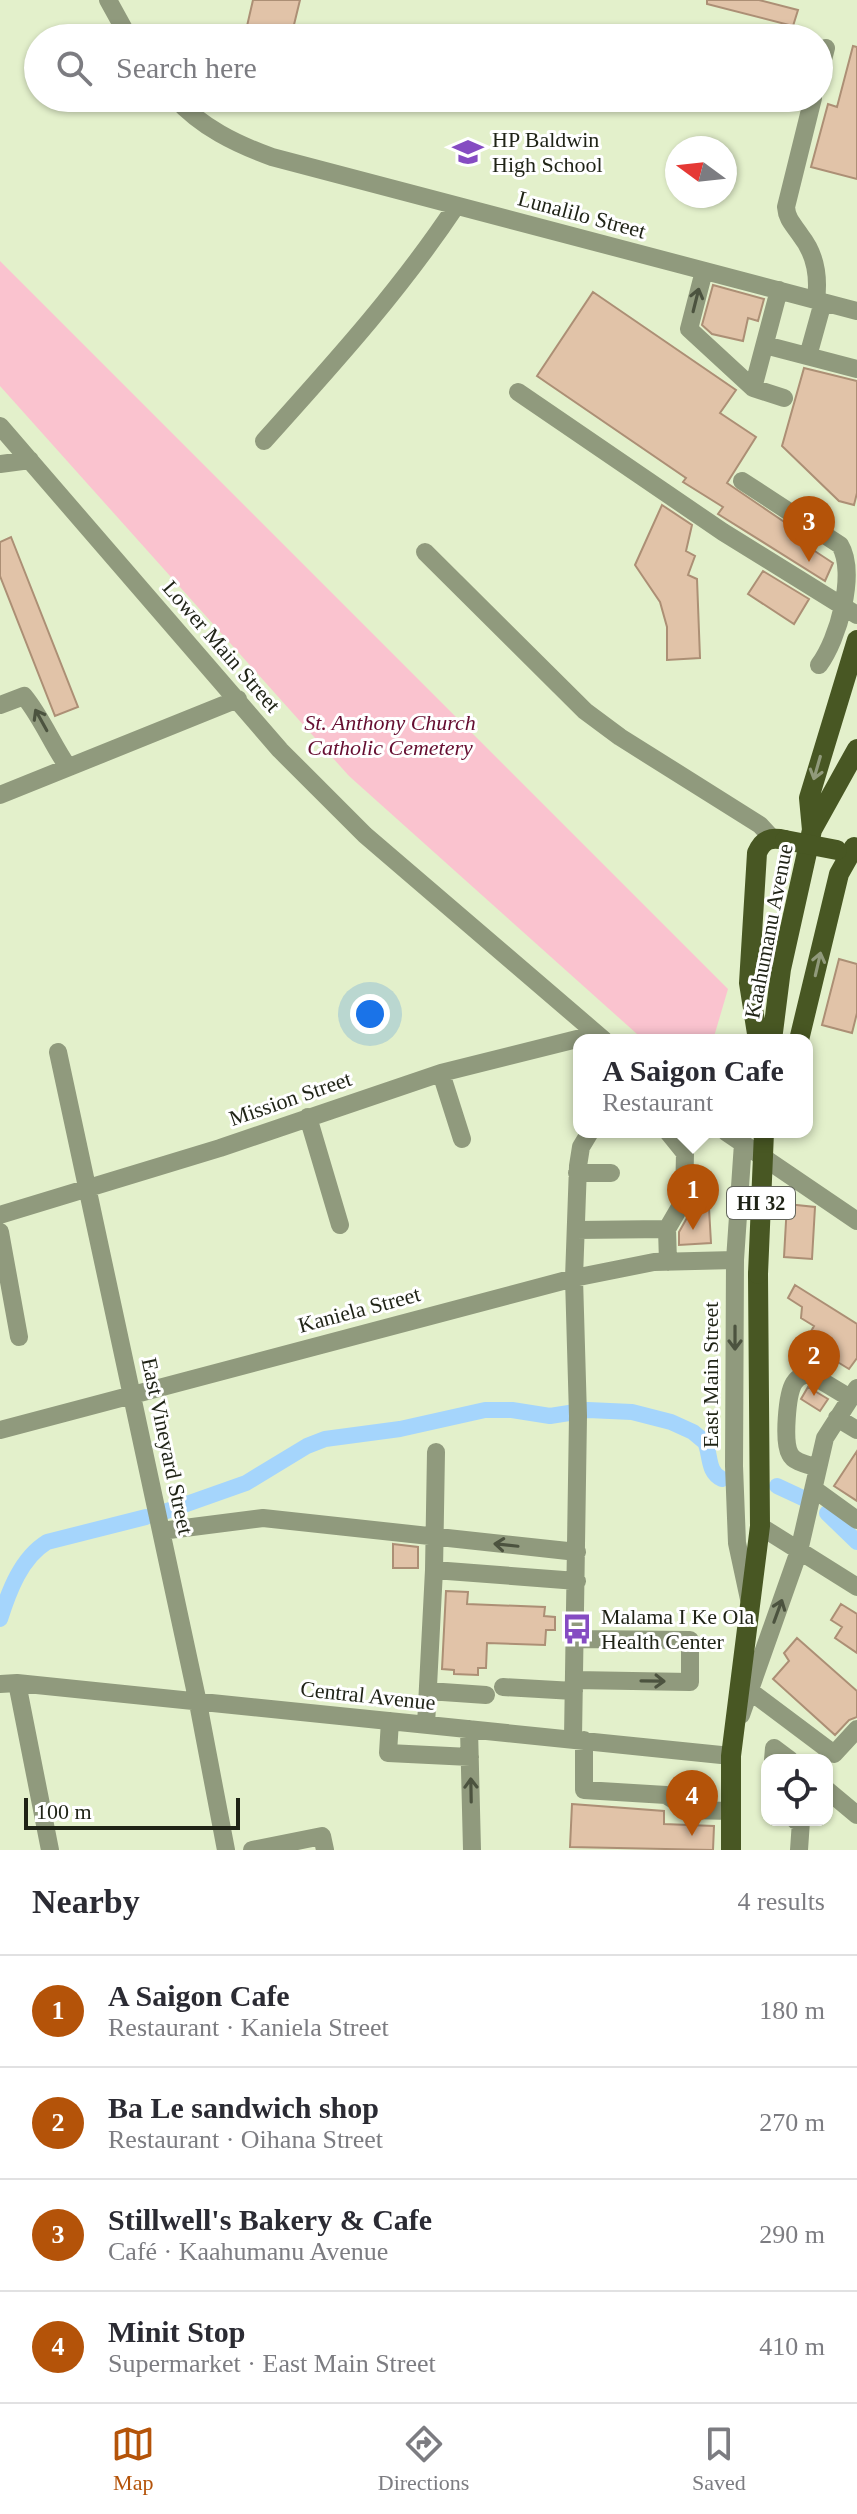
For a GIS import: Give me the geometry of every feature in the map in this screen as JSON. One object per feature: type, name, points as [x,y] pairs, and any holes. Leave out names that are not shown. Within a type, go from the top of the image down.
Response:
[{"type":"main road","name":"Kaahumanu Avenue","points":[[773,1034],[781,969],[806,868],[812,830],[809,798],[857,640]]},
{"type":"main road","name":"Kaahumanu Avenue","points":[[812,830],[857,749]]},
{"type":"main road","points":[[757,1034],[749,983],[755,873],[759,848],[765,840],[778,839],[849,848],[839,874],[800,1034]]},
{"type":"main road","name":"HI 32","points":[[760,1526],[758,1274],[764,1138]]},
{"type":"main road","name":"East Main Street","points":[[731,1850],[732,1746],[760,1526]]},
{"type":"street","points":[[108,0],[121,24]]},
{"type":"street","name":"Lunalilo Street","points":[[192,112],[239,145],[272,157],[857,311]]},
{"type":"street","points":[[808,356],[819,301],[818,284],[812,256],[788,219],[786,207],[810,112]]},
{"type":"street","points":[[264,441],[380,311],[456,206]]},
{"type":"street","points":[[704,271],[689,329],[753,388],[784,398]]},
{"type":"street","points":[[753,388],[779,290]]},
{"type":"street","points":[[765,345],[808,356],[853,362]]},
{"type":"street","points":[[518,392],[723,532],[850,612]]},
{"type":"street","name":"Lower Main Street","points":[[0,426],[280,750],[365,835],[597,1034]]},
{"type":"street","points":[[0,464],[30,460]]},
{"type":"street","points":[[742,481],[840,545],[853,561],[850,612],[819,665]]},
{"type":"street","points":[[425,552],[585,711],[778,839]]},
{"type":"street","points":[[0,705],[24,696],[40,716],[54,747],[68,767]]},
{"type":"street","points":[[0,795],[238,699]]},
{"type":"street","name":"Mission Street","points":[[0,1215],[220,1148],[441,1073],[573,1043]]},
{"type":"street","name":"East Vineyard Street","points":[[58,1052],[133,1394],[226,1850]]},
{"type":"street","points":[[441,1073],[462,1139]]},
{"type":"street","points":[[308,1117],[340,1225]]},
{"type":"street","points":[[586,1138],[581,1147],[577,1173],[574,1278],[578,1411],[574,1686],[584,1790],[666,1795],[690,1810],[731,1811]]},
{"type":"street","points":[[668,1262],[667,1229],[684,1200],[685,1153],[673,1138]]},
{"type":"street","points":[[735,1138],[857,1221]]},
{"type":"street","name":"East Main Street","points":[[743,1143],[735,1260],[734,1466],[736,1528],[750,1606]]},
{"type":"street","points":[[577,1173],[611,1173]]},
{"type":"street","points":[[576,1230],[667,1229]]},
{"type":"street","points":[[0,1232],[19,1337]]},
{"type":"street","name":"Kaniela Street","points":[[0,1430],[574,1278],[668,1262],[735,1260]]},
{"type":"street","points":[[732,1746],[799,1551],[825,1438],[854,1393],[810,1374],[803,1375],[792,1386],[788,1404],[788,1451],[795,1460],[818,1468]]},
{"type":"street","points":[[837,1418],[857,1430]]},
{"type":"street","points":[[426,1725],[436,1452]]},
{"type":"street","points":[[814,1489],[857,1520]]},
{"type":"street","points":[[161,1531],[263,1518],[577,1552]]},
{"type":"street","points":[[760,1526],[857,1587]]},
{"type":"street","points":[[434,1570],[577,1581]]},
{"type":"street","points":[[428,1691],[690,1682],[690,1640],[575,1639]]},
{"type":"street","points":[[8,1683],[50,1850]]},
{"type":"street","name":"Central Avenue","points":[[8,1683],[579,1739],[732,1746]]},
{"type":"street","points":[[750,1691],[834,1754],[857,1729]]},
{"type":"street","points":[[390,1721],[388,1753],[470,1757]]},
{"type":"street","points":[[469,1729],[472,1850]]},
{"type":"street","points":[[833,1795],[857,1815]]},
{"type":"street","points":[[799,1850],[801,1826]]},
{"type":"street","points":[[252,1850],[322,1836],[325,1850]]},
{"type":"green space","name":"St. Anthony Church Catholic Cemetery","points":[[0,261],[728,989],[715,1034],[637,1034],[349,776],[0,386]]},
{"type":"building","points":[[253,0],[300,0],[294,24],[247,24]]},
{"type":"building","points":[[707,0],[759,0],[798,10],[794,24],[785,24],[707,4]]},
{"type":"building","points":[[853,46],[857,47],[857,179],[811,167],[826,112],[833,112],[833,106],[837,107]]},
{"type":"building","points":[[713,285],[764,299],[758,321],[748,318],[743,341],[712,334],[702,325]]},
{"type":"building","points":[[593,292],[736,390],[720,413],[756,437],[727,483],[802,534],[798,540],[833,563],[825,581],[718,514],[723,507],[683,482],[686,478],[537,376]]},
{"type":"building","points":[[804,368],[857,381],[857,493],[854,505],[839,501],[782,446]]},
{"type":"building","points":[[662,505],[692,525],[686,551],[695,556],[688,575],[697,579],[700,658],[667,660],[667,627],[660,602],[635,565]]},
{"type":"building","points":[[11,537],[78,707],[55,716],[0,576],[0,542]]},
{"type":"building","points":[[763,571],[809,599],[794,624],[748,594]]},
{"type":"building","points":[[839,959],[857,964],[857,1013],[852,1033],[822,1025]]},
{"type":"building","points":[[787,1204],[815,1207],[812,1259],[784,1257]]},
{"type":"building","points":[[709,1208],[711,1243],[679,1245],[679,1232],[692,1209]]},
{"type":"building","points":[[795,1285],[857,1324],[857,1358],[849,1369],[805,1342],[814,1326],[801,1318],[802,1307],[788,1298]]},
{"type":"building","points":[[808,1387],[828,1399],[820,1411],[801,1399]]},
{"type":"building","points":[[857,1451],[857,1501],[834,1486]]},
{"type":"building","points":[[393,1544],[418,1547],[418,1568],[393,1568]]},
{"type":"building","points":[[446,1591],[468,1592],[467,1604],[545,1607],[544,1616],[555,1617],[555,1630],[546,1630],[545,1645],[487,1643],[486,1668],[478,1668],[478,1675],[454,1674],[454,1670],[442,1669]]},
{"type":"building","points":[[841,1604],[857,1614],[857,1653],[835,1638],[842,1627],[831,1620]]},
{"type":"building","points":[[797,1638],[857,1691],[857,1717],[849,1720],[835,1735],[773,1679],[789,1661],[784,1653]]},
{"type":"building","points":[[572,1804],[664,1811],[664,1824],[714,1826],[713,1850],[570,1847]]},
{"type":"waterway","points":[[164,1512],[246,1483],[307,1446],[325,1439],[400,1429],[485,1410],[512,1410],[550,1416],[588,1410],[632,1412],[671,1422],[693,1432],[705,1442],[712,1468],[722,1479]]},
{"type":"waterway","points":[[777,1486],[805,1499]]},
{"type":"waterway","points":[[827,1513],[857,1542]]},
{"type":"waterway","points":[[0,1619],[23,1566],[47,1542],[146,1517]]},
{"type":"place","name":"HP Baldwin High School","points":[[468,152]]},
{"type":"place","name":"Stillwell's Bakery & Cafe","points":[[809,562]]},
{"type":"place","name":"A Saigon Cafe","points":[[693,1230]]},
{"type":"place","name":"Ba Le sandwich shop","points":[[814,1396]]},
{"type":"place","name":"Malama I Ke Ola Health Center","points":[[577,1629]]},
{"type":"place","name":"Minit Stop","points":[[692,1836]]}]
